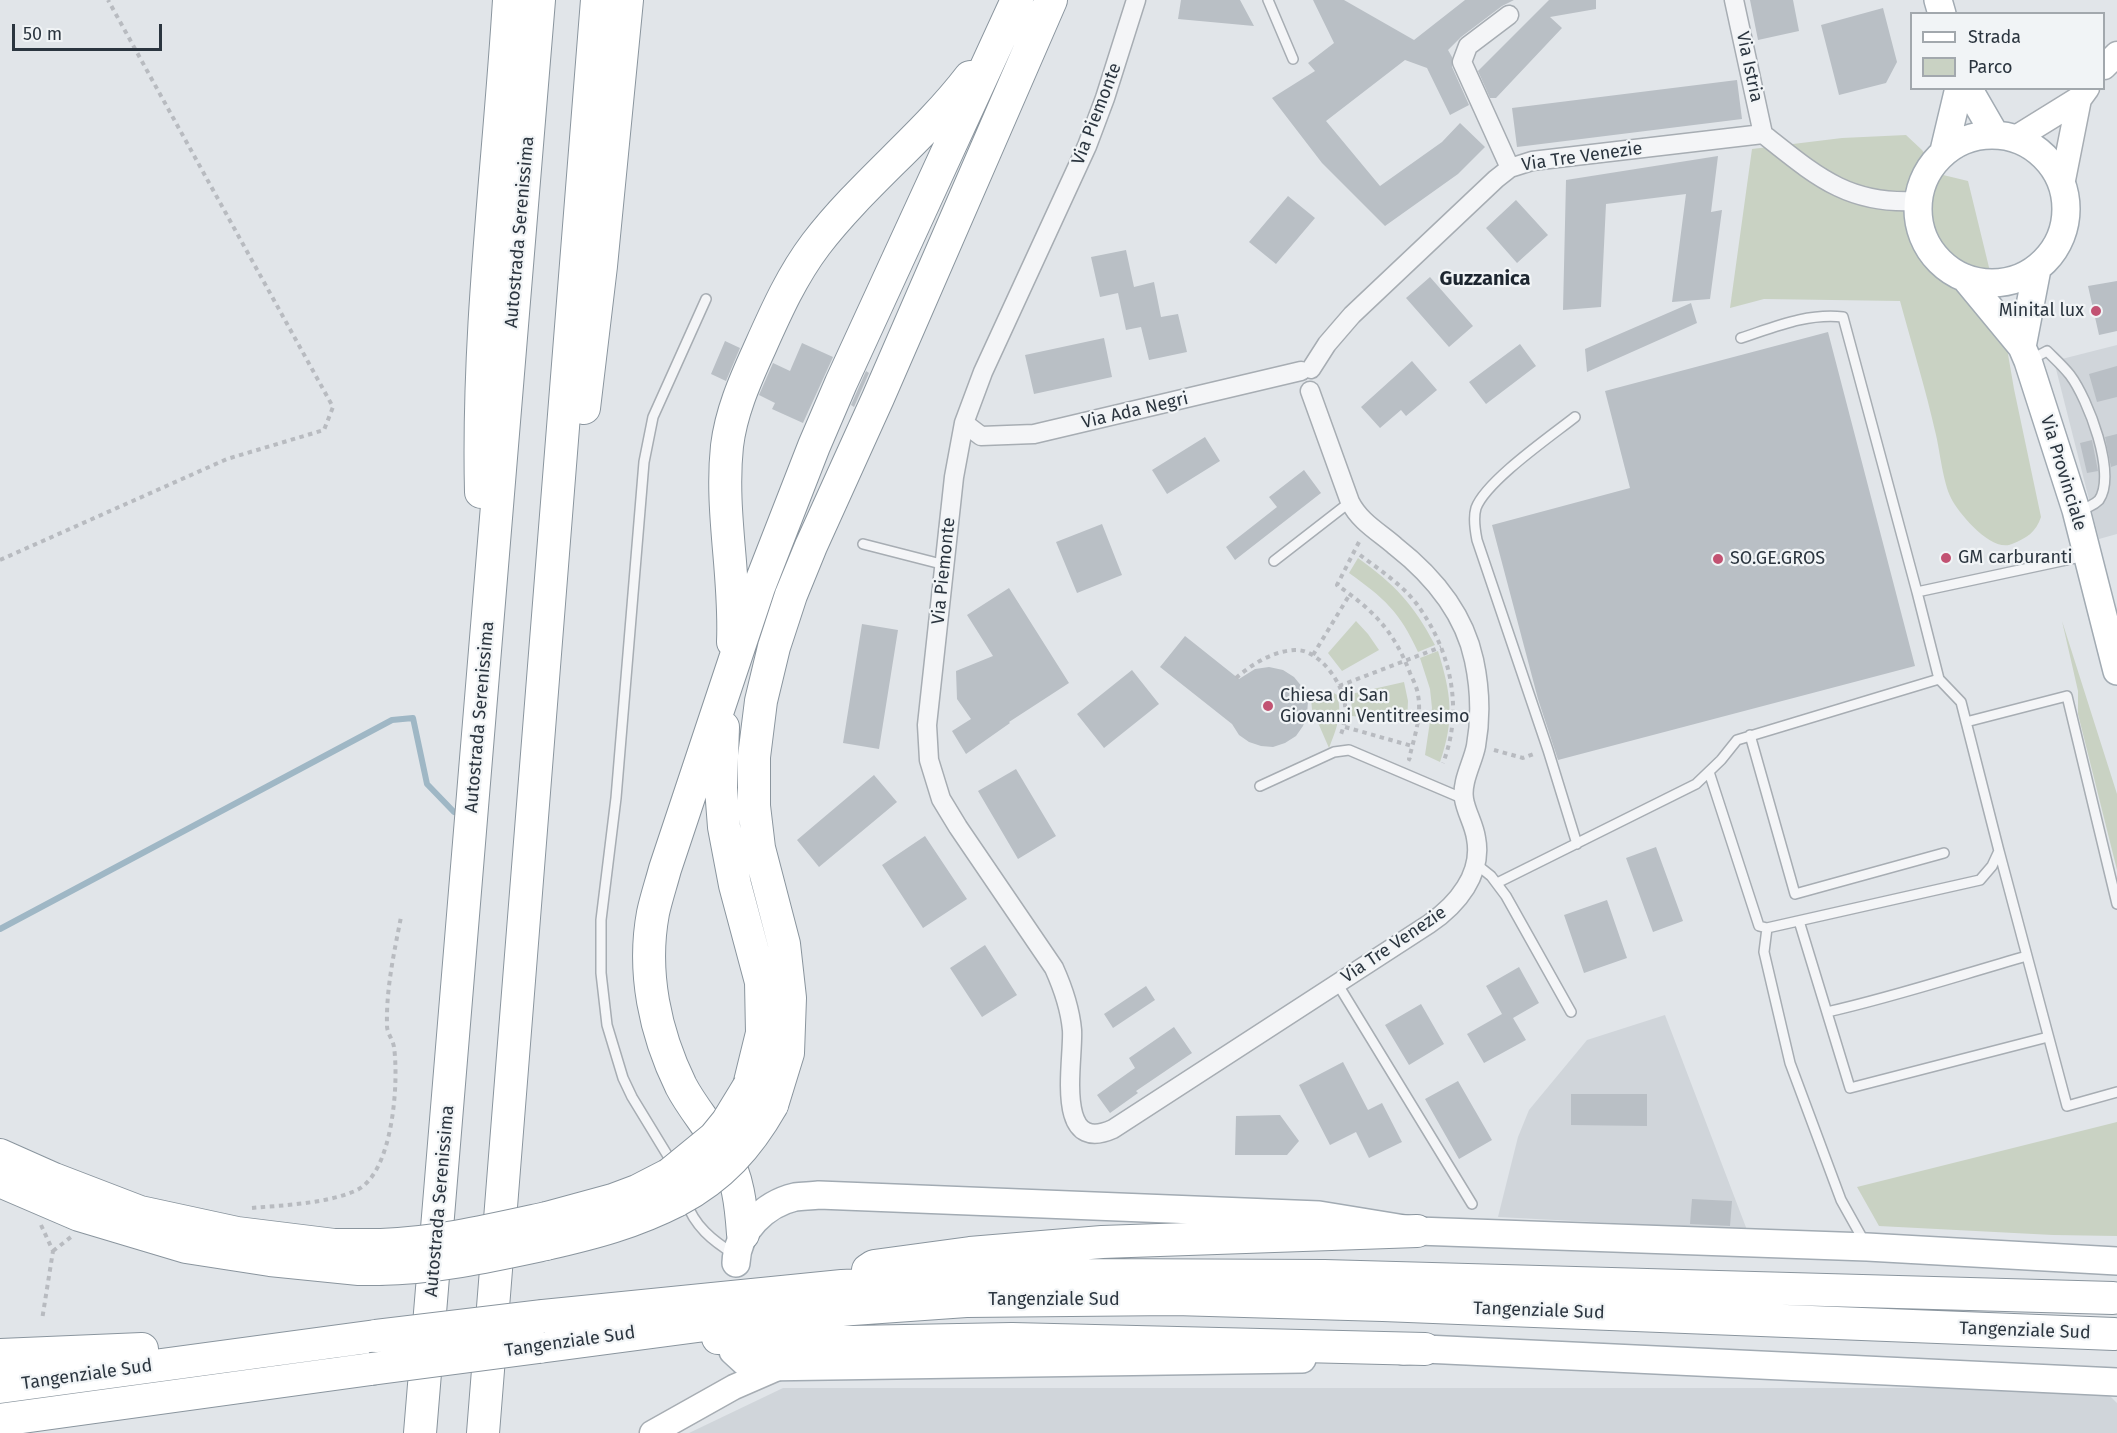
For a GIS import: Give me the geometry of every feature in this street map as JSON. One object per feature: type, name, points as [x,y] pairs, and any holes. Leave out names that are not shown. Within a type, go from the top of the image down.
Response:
[{"type":"highway","points":[[484,661],[480,484],[481,398],[485,309],[510,0]]},
{"type":"highway","name":"Autostrada Serenissima","points":[[420,1433],[539,0]]},
{"type":"highway","points":[[483,1433],[597,0]]},
{"type":"highway","points":[[550,586],[589,372],[627,0]]},
{"type":"highway","points":[[760,1095],[788,1053],[790,998],[784,944],[759,848],[754,806],[754,767],[761,701],[774,647],[790,595],[807,555],[878,398],[1051,0]]},
{"type":"highway","points":[[0,1155],[54,1179],[140,1212],[237,1233],[334,1245],[415,1268],[473,1260],[547,1231],[604,1231],[647,1216],[677,1186],[718,1173],[742,1151],[755,1134],[760,1095],[762,1033],[761,982],[735,885],[724,827],[721,788],[721,749],[733,623],[725,513],[726,465],[731,423],[743,385],[781,299],[814,246],[843,212],[950,102],[1011,13]]},
{"type":"highway","points":[[738,1251],[741,1205],[734,1174],[724,1151],[682,1087],[663,1045],[652,995],[649,956],[653,914],[665,869],[769,560],[822,426],[1011,13]]},
{"type":"highway","points":[[0,1181],[79,1215],[186,1247],[270,1260],[359,1269],[380,1257]]},
{"type":"highway","points":[[842,1286],[874,1266],[970,1253],[1102,1242],[1417,1231]]},
{"type":"highway","name":"Tangenziale Sud","points":[[0,1387],[376,1336],[543,1316],[842,1286],[1082,1275],[1312,1276],[2113,1298]]},
{"type":"highway","name":"Tangenziale Sud","points":[[0,1420],[254,1384],[818,1311],[966,1300],[1175,1299],[2114,1334]]},
{"type":"highway","points":[[582,1341],[668,1337],[852,1342],[1012,1339],[1425,1349]]},
{"type":"highway","points":[[0,1355],[173,1348],[229,1356]]},
{"type":"highway","points":[[51,1433],[254,1384]]},
{"type":"main road","name":"Via Provinciale","points":[[1944,151],[1959,90]]},
{"type":"main road","points":[[1970,90],[2005,135],[2041,154],[2063,180]]},
{"type":"main road","name":"Via Provinciale","points":[[2005,135],[1972,136],[1944,151],[1928,170],[1917,201],[1917,219],[1925,243],[1940,263],[1965,278],[1985,283],[2010,281],[2037,269],[2051,253],[2062,232],[2067,197],[2063,180]]},
{"type":"main road","name":"Via Provinciale","points":[[2025,354],[2037,269]]},
{"type":"main road","name":"Via Provinciale","points":[[1965,278],[2025,354],[2104,604],[2117,671]]},
{"type":"main road","points":[[738,1251],[761,1215],[774,1205],[796,1197],[819,1196],[1319,1215],[1417,1231],[1867,1247],[2117,1261]]},
{"type":"main road","points":[[733,1351],[738,1357],[752,1365],[780,1367],[1289,1361],[1425,1349],[2117,1382]]},
{"type":"street","name":"Via Piemonte","points":[[1088,1132],[1075,1119],[1070,1105],[1072,1029],[1059,979],[941,799],[931,772],[927,749],[927,725],[954,477],[964,423],[983,372],[1087,146],[1106,98],[1136,0]]},
{"type":"street","name":"Via Istria","points":[[1734,0],[1763,134]]},
{"type":"street","points":[[1509,15],[1468,46],[1462,62],[1510,168]]},
{"type":"street","points":[[2105,65],[2117,54]]},
{"type":"street","points":[[2005,135],[2083,94]]},
{"type":"street","points":[[2063,180],[2083,94]]},
{"type":"street","name":"Via Tre Venezie","points":[[1088,1132],[1099,1134],[1113,1129],[1429,924],[1447,911],[1464,890],[1476,864],[1477,840],[1464,799],[1465,784],[1476,746],[1479,715],[1478,683],[1472,651],[1462,625],[1434,581],[1411,559],[1368,525],[1356,513],[1350,502],[1305,379],[1330,339],[1357,310],[1510,168],[1532,161],[1763,134]]},
{"type":"street","points":[[1763,134],[1806,168],[1844,191],[1868,199],[1893,203],[1917,201]]},
{"type":"street","name":"Via Ada Negri","points":[[964,423],[981,436],[1034,434],[1264,381],[1305,379]]},
{"type":"street","points":[[713,1400],[729,1375],[733,1351]]},
{"type":"street","points":[[652,1433],[757,1375],[780,1367]]},
{"type":"lane","points":[[1268,0],[1293,59]]},
{"type":"lane","points":[[706,299],[653,417],[644,462],[616,798],[601,920],[602,993],[612,1043],[632,1097],[672,1162],[677,1186],[688,1209],[708,1236],[738,1251]]},
{"type":"lane","points":[[1741,338],[1796,320],[1827,315],[1843,317],[1939,678],[1960,702],[1966,722],[2067,1106],[2117,1092]]},
{"type":"lane","points":[[2025,354],[2047,351],[2063,366],[2075,383],[2095,422],[2101,440],[2108,470],[2105,491],[2098,502],[2091,507],[2076,510]]},
{"type":"lane","points":[[1575,417],[1490,487],[1476,508],[1474,519],[1477,540],[1548,750],[1577,844]]},
{"type":"lane","points":[[1274,561],[1350,502]]},
{"type":"lane","points":[[863,544],[945,565]]},
{"type":"lane","points":[[1917,592],[2087,555]]},
{"type":"lane","points":[[1497,883],[1696,784],[1721,760],[1737,740],[1939,678]]},
{"type":"lane","points":[[1966,722],[2067,696],[2117,904]]},
{"type":"lane","points":[[1750,735],[1795,894],[1944,853]]},
{"type":"lane","points":[[1260,786],[1334,752],[1349,750],[1464,799]]},
{"type":"lane","points":[[1709,772],[1759,926],[1767,928],[1980,880],[1992,866],[1999,851]]},
{"type":"lane","points":[[1476,864],[1497,883],[1571,1012]]},
{"type":"lane","points":[[1799,921],[1850,1088],[2048,1037]]},
{"type":"lane","points":[[1767,928],[1764,952],[1790,1063],[1841,1200],[1867,1247]]},
{"type":"lane","points":[[1827,1012],[1871,1002],[2027,956]]},
{"type":"lane","points":[[1337,983],[1472,1204]]},
{"type":"path","points":[[0,560],[227,459],[324,430],[333,407],[108,0]]},
{"type":"path","points":[[1368,525],[1337,585],[1363,603],[1383,622],[1406,661],[1418,694],[1418,726],[1409,759],[1417,763]]},
{"type":"path","points":[[1359,555],[1407,593],[1421,609],[1441,647],[1452,682],[1454,717],[1449,747],[1443,763]]},
{"type":"path","points":[[1313,655],[1350,594]]},
{"type":"path","points":[[1339,686],[1441,647]]},
{"type":"path","points":[[1236,678],[1245,670],[1273,654],[1297,649],[1313,655],[1325,665],[1339,686],[1345,704],[1345,727],[1334,752]]},
{"type":"path","points":[[1345,727],[1412,746]]},
{"type":"path","points":[[1476,746],[1523,758],[1548,750]]},
{"type":"path","points":[[249,1208],[306,1203],[357,1190],[381,1164],[391,1125],[395,1075],[394,1046],[387,1029],[390,973],[401,917]]},
{"type":"path","points":[[42,1320],[53,1251],[72,1236]]},
{"type":"shaded area","points":[[2117,345],[2117,534],[2099,539],[2054,361]]},
{"type":"shaded area","points":[[1665,1015],[1747,1230],[1498,1217],[1518,1137],[1529,1110],[1587,1040]]},
{"type":"shaded area","points":[[783,1388],[2053,1388],[2108,1394],[2117,1403],[2117,1433],[689,1433]]},
{"type":"green space","points":[[1906,135],[1922,150],[1939,174],[1968,181],[2003,325],[2041,517],[2030,534],[2012,544],[1995,543],[1986,538],[1961,513],[1951,498],[1928,401],[1900,301],[1764,299],[1730,308],[1752,149],[1842,138]]},
{"type":"green space","points":[[1358,558],[1393,586],[1411,606],[1435,645],[1418,652],[1405,626],[1390,607],[1349,573]]},
{"type":"green space","points":[[1356,621],[1379,650],[1342,671],[1328,653]]},
{"type":"green space","points":[[2062,621],[2117,794],[2117,870],[2078,714],[2078,691]]},
{"type":"green space","points":[[1438,651],[1450,706],[1448,732],[1440,762],[1425,755],[1432,708],[1430,689],[1420,658]]},
{"type":"green space","points":[[1404,682],[1408,701],[1407,722],[1352,716],[1351,694]]},
{"type":"green space","points":[[1329,690],[1337,695],[1339,715],[1329,748],[1312,709],[1311,699],[1320,691]]},
{"type":"green space","points":[[2117,1122],[2117,1236],[1879,1226],[1857,1187]]},
{"type":"building","points":[[1181,0],[1240,0],[1254,26],[1178,19]]},
{"type":"building","points":[[1313,0],[1344,0],[1414,40],[1465,0],[1514,0],[1502,6],[1461,37],[1448,50],[1452,57],[1452,67],[1469,105],[1450,115],[1427,68],[1405,60],[1326,121],[1380,186],[1442,142],[1460,123],[1485,147],[1458,174],[1385,226],[1322,163],[1272,98],[1315,71],[1308,63],[1334,43]]},
{"type":"building","points":[[1549,0],[1596,0],[1596,9],[1550,17],[1562,28],[1496,98],[1490,98],[1478,71]]},
{"type":"building","points":[[1750,0],[1793,0],[1799,31],[1758,40]]},
{"type":"building","points":[[1883,8],[1897,62],[1886,83],[1839,95],[1821,25]]},
{"type":"building","points":[[1737,80],[1742,119],[1517,147],[1512,108]]},
{"type":"building","points":[[1718,156],[1711,212],[1722,210],[1710,299],[1672,302],[1686,194],[1606,204],[1601,307],[1563,310],[1566,180]]},
{"type":"building","points":[[1288,196],[1315,218],[1276,264],[1249,242]]},
{"type":"building","points":[[1516,200],[1548,235],[1517,263],[1486,228]]},
{"type":"building","points":[[1126,250],[1134,287],[1154,282],[1161,317],[1178,314],[1187,352],[1149,360],[1141,327],[1126,330],[1118,293],[1100,297],[1091,257]]},
{"type":"building","points":[[1430,277],[1473,326],[1449,347],[1406,298]]},
{"type":"building","points":[[2117,281],[2117,331],[2099,335],[2088,286]]},
{"type":"building","points":[[1691,303],[1697,323],[1587,372],[1585,349]]},
{"type":"building","points":[[1828,332],[1915,666],[1558,760],[1538,699],[1492,525],[1630,488],[1605,391]]},
{"type":"building","points":[[1104,338],[1112,377],[1034,394],[1025,355]]},
{"type":"building","points":[[725,341],[740,348],[726,381],[711,374]]},
{"type":"building","points":[[802,343],[833,357],[803,423],[772,409],[775,403],[759,395],[773,363],[790,371]]},
{"type":"building","points":[[1520,344],[1536,366],[1486,404],[1469,382]]},
{"type":"building","points":[[1412,361],[1437,390],[1406,416],[1401,410],[1380,428],[1361,407]]},
{"type":"building","points":[[2117,366],[2117,397],[2097,402],[2089,374]]},
{"type":"building","points":[[866,371],[869,373],[854,407],[851,405]]},
{"type":"building","points":[[2117,434],[2117,465],[2111,467],[2105,437]]},
{"type":"building","points":[[1205,437],[1220,461],[1167,494],[1152,470]]},
{"type":"building","points":[[2092,440],[2098,471],[2087,473],[2080,443]]},
{"type":"building","points":[[1304,470],[1321,493],[1235,560],[1226,547],[1277,507],[1269,497]]},
{"type":"building","points":[[1102,524],[1122,575],[1077,593],[1056,542]]},
{"type":"building","points":[[1009,588],[1069,683],[1009,722],[966,754],[952,731],[971,719],[957,699],[956,671],[993,656],[967,615]]},
{"type":"building","points":[[862,624],[898,630],[879,749],[843,743]]},
{"type":"building","name":"Chiesa di San Giovanni Ventitreesimo","points":[[1185,636],[1239,679],[1255,669],[1269,667],[1283,670],[1294,677],[1303,688],[1308,701],[1303,726],[1296,736],[1273,747],[1249,742],[1239,735],[1232,724],[1160,667]]},
{"type":"building","points":[[1132,670],[1159,704],[1104,748],[1077,714]]},
{"type":"building","points":[[1016,769],[1056,836],[1018,859],[978,791]]},
{"type":"building","points":[[874,775],[897,802],[819,867],[797,840]]},
{"type":"building","points":[[925,836],[967,899],[923,928],[882,865]]},
{"type":"building","points":[[1656,847],[1683,921],[1653,932],[1626,858]]},
{"type":"building","points":[[1607,900],[1627,958],[1584,973],[1564,915]]},
{"type":"building","points":[[985,945],[1017,995],[982,1017],[950,968]]},
{"type":"building","points":[[1519,967],[1539,1003],[1513,1018],[1526,1040],[1484,1063],[1467,1034],[1502,1014],[1486,986]]},
{"type":"building","points":[[1146,986],[1155,1000],[1113,1028],[1104,1014]]},
{"type":"building","points":[[1421,1004],[1444,1044],[1409,1065],[1385,1025]]},
{"type":"building","points":[[1174,1027],[1192,1053],[1136,1091],[1138,1093],[1110,1113],[1097,1095],[1135,1068],[1129,1058]]},
{"type":"building","points":[[1343,1062],[1368,1110],[1382,1103],[1402,1142],[1369,1158],[1356,1132],[1330,1145],[1299,1085]]},
{"type":"building","points":[[1458,1081],[1492,1140],[1459,1159],[1425,1099]]},
{"type":"building","points":[[1571,1094],[1647,1094],[1647,1126],[1571,1125]]},
{"type":"building","points":[[1280,1115],[1299,1141],[1287,1155],[1235,1155],[1236,1116]]},
{"type":"building","points":[[1692,1199],[1732,1201],[1730,1226],[1690,1224]]},
{"type":"waterway","points":[[0,929],[392,720],[413,718],[427,784],[454,812]]},
{"type":"place","name":"Minital lux","points":[[2096,311]]},
{"type":"place","name":"GM carburanti","points":[[1946,558]]},
{"type":"place","name":"SO.GE.GROS","points":[[1718,559]]},
{"type":"place","name":"Chiesa di San Giovanni Ventitreesimo","points":[[1268,706]]},
{"type":"district","name":"Guzzanica","points":[[1485,279]]}]
